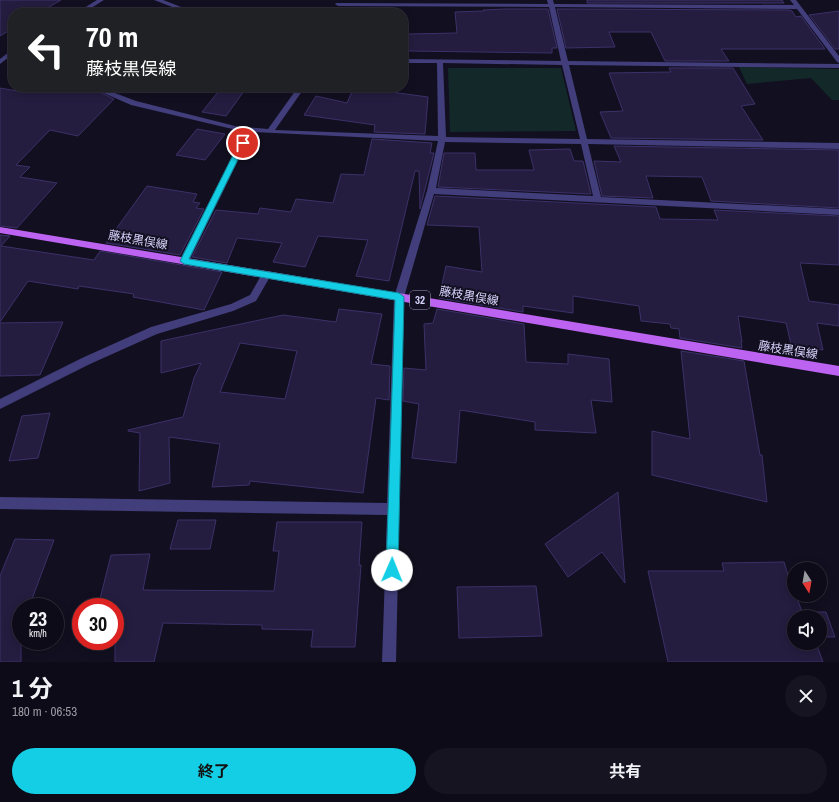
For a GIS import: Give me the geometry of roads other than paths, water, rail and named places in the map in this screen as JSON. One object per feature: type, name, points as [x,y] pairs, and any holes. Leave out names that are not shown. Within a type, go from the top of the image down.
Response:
[{"type":"main road","name":"藤枝黒俣線","points":[[0,230],[839,371]]},
{"type":"street","points":[[88,8],[101,0]]},
{"type":"street","points":[[157,0],[180,8]]},
{"type":"street","points":[[793,0],[839,61]]},
{"type":"street","points":[[339,2],[550,3],[799,7]]},
{"type":"street","points":[[550,3],[598,200]]},
{"type":"street","points":[[408,61],[565,61],[839,66]]},
{"type":"street","points":[[389,662],[399,297],[431,191],[442,139],[440,61]]},
{"type":"street","points":[[106,92],[134,103],[235,128],[270,132],[442,139],[839,146]]},
{"type":"street","points":[[270,132],[298,92]]},
{"type":"street","points":[[184,261],[250,129]]},
{"type":"street","points":[[431,191],[839,212]]},
{"type":"street","points":[[0,404],[86,361],[155,330],[233,307],[253,298],[266,275]]},
{"type":"street","points":[[0,503],[394,509]]}]
